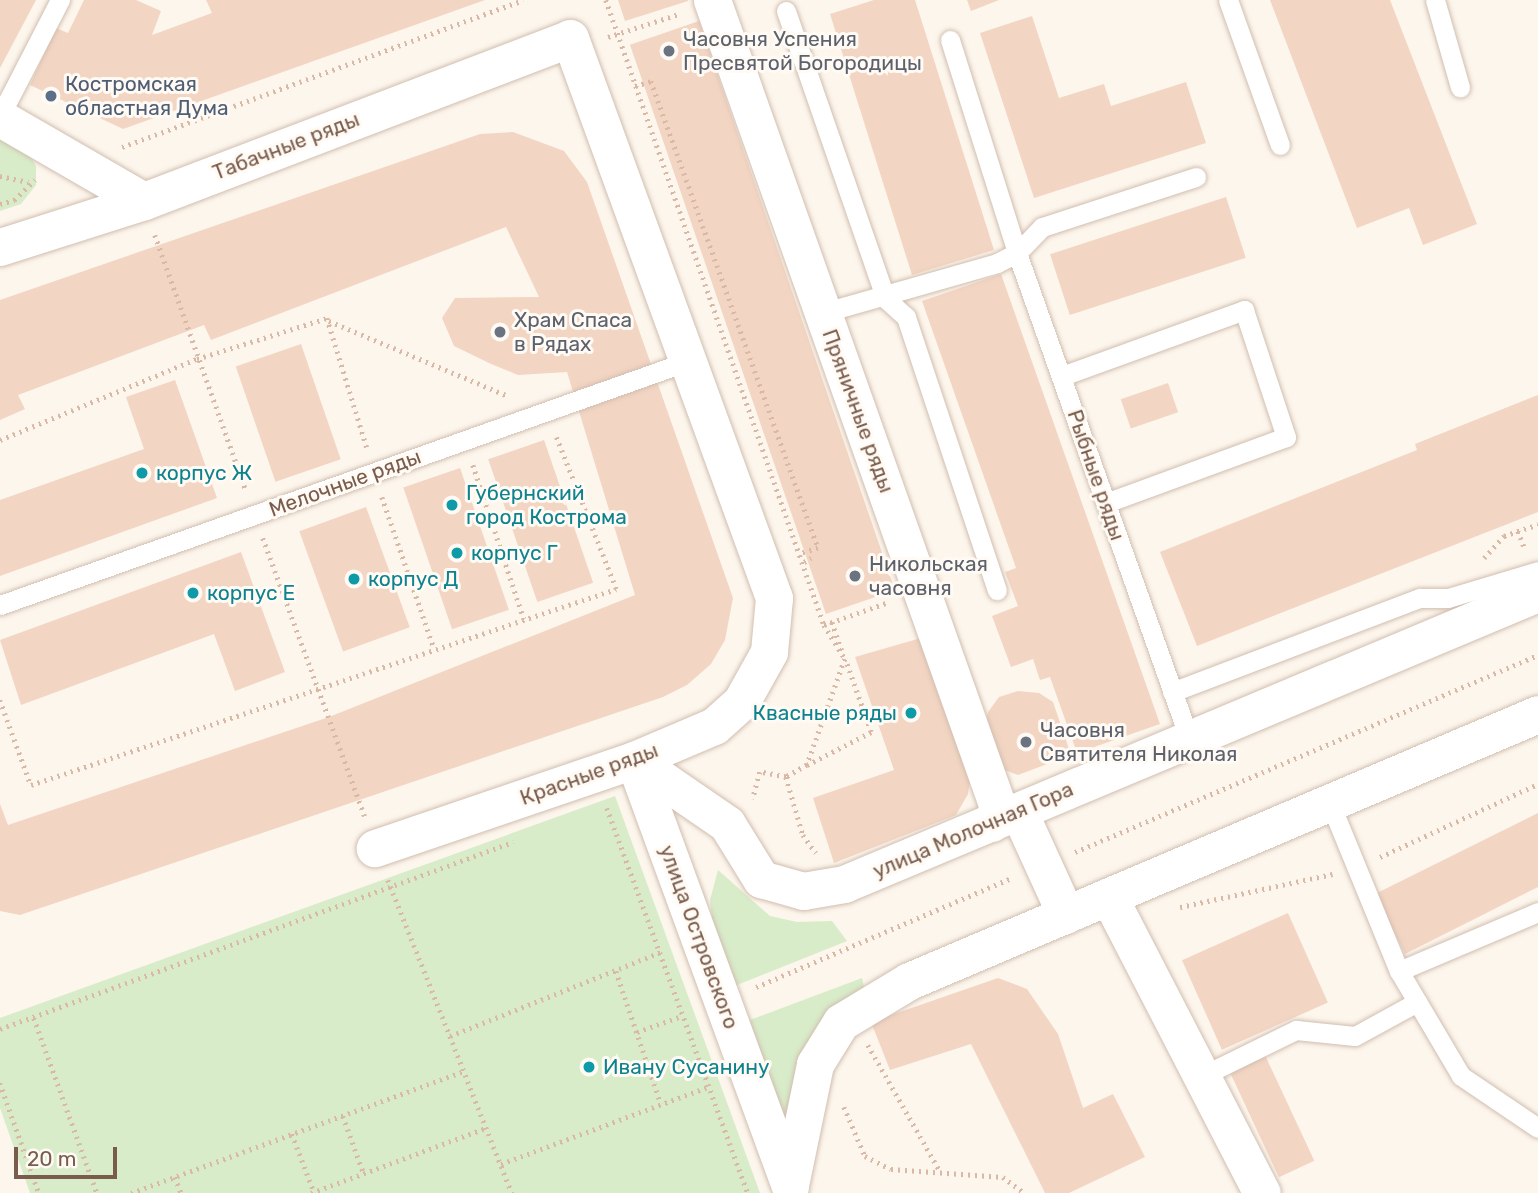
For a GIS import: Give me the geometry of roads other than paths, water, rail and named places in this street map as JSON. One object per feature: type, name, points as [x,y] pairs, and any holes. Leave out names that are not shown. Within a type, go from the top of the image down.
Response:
[{"type":"street","name":"Пряничные ряды","points":[[701,5],[822,313],[998,807],[1005,817]]},
{"type":"street","name":"Табачные ряды","points":[[0,247],[144,201],[570,38],[691,360]]},
{"type":"street","points":[[0,118],[83,162],[144,201]]},
{"type":"street","name":"Красные ряды","points":[[375,848],[634,760],[714,726],[741,702],[769,652],[774,598],[691,360]]},
{"type":"street","name":"улица Молочная Гора","points":[[634,760],[727,824],[761,879],[803,891],[844,884],[1538,593]]},
{"type":"street","points":[[792,1189],[815,1064],[841,1022],[909,981],[1538,714]]},
{"type":"street","name":"улица Островского","points":[[634,760],[792,1189]]},
{"type":"street","points":[[1005,817],[1043,865],[1066,915]]},
{"type":"street","points":[[1109,897],[1262,1193]]},
{"type":"lane","points":[[0,118],[60,0]]},
{"type":"lane","points":[[1228,0],[1280,145]]},
{"type":"lane","points":[[1435,0],[1460,87]]},
{"type":"lane","points":[[786,11],[886,299],[906,317],[997,590]]},
{"type":"lane","name":"Рыбные ряды","points":[[950,40],[1017,253],[1189,738]]},
{"type":"lane","points":[[822,313],[886,299],[1017,253],[1042,227],[1196,177]]},
{"type":"lane","points":[[1062,376],[1244,310],[1286,437],[1106,503]]},
{"type":"lane","name":"Мелочные ряды","points":[[0,605],[691,360]]},
{"type":"lane","points":[[1172,692],[1420,598],[1448,598],[1538,571]]},
{"type":"lane","points":[[1330,803],[1399,971],[1461,1076],[1538,1128]]},
{"type":"lane","points":[[1399,971],[1538,912]]},
{"type":"lane","points":[[1202,1076],[1296,1030],[1355,1036],[1417,1002]]},
{"type":"place","name":"Часовня Успения Пресвятой Богородицы","points":[[669,51]]},
{"type":"place","name":"Костромская областная Дума","points":[[51,96]]},
{"type":"place","name":"Храм Спаса в Рядах","points":[[500,332]]},
{"type":"place","name":"корпус Ж","points":[[142,473]]},
{"type":"place","name":"Губернский город Кострома","points":[[452,505]]},
{"type":"place","name":"корпус Г","points":[[457,553]]},
{"type":"place","name":"Никольская часовня","points":[[855,576]]},
{"type":"place","name":"корпус Д","points":[[354,579]]},
{"type":"place","name":"корпус Е","points":[[193,593]]},
{"type":"place","name":"Квасные ряды","points":[[911,713]]},
{"type":"place","name":"Часовня Святителя Николая","points":[[1026,742]]},
{"type":"place","name":"Ивану Сусанину","points":[[589,1067]]}]
